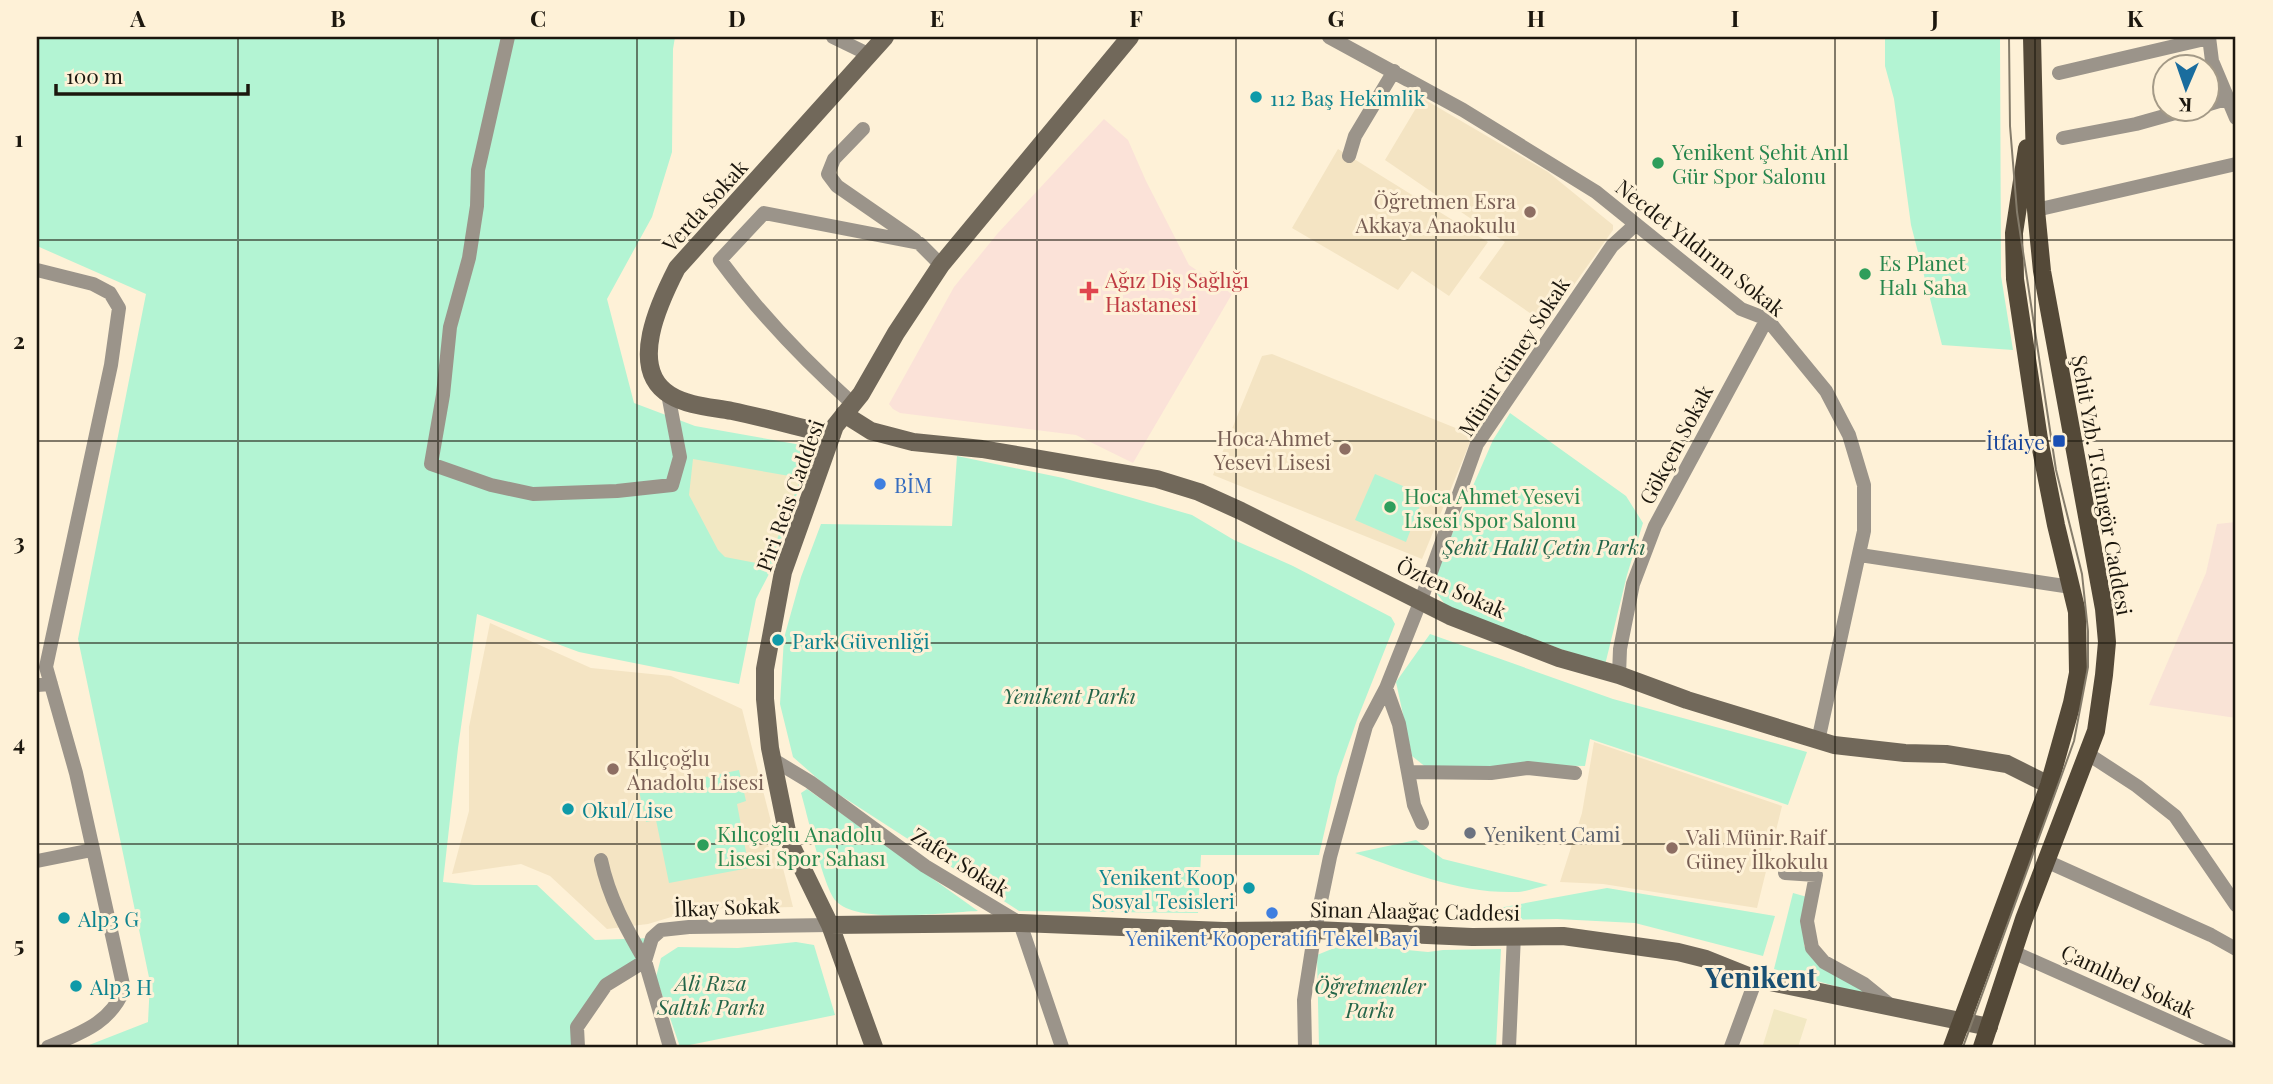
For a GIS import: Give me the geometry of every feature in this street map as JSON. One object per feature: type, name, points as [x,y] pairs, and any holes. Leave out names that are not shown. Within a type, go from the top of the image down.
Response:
[{"type":"main road","name":"Şehit Yzb. T.Güngör Caddesi","points":[[1983,1047],[2013,952],[2088,754],[2101,707],[2107,642],[2104,609],[2042,271],[2036,210],[2032,37]]},
{"type":"main road","points":[[1952,1047],[1990,938],[2049,785],[2078,673],[2077,612],[2039,439],[2015,279],[2014,233],[2034,103]]},
{"type":"street","points":[[508,37],[478,170],[477,206],[468,258],[450,327],[443,395],[431,464],[491,485],[533,494],[617,491],[672,485],[680,457],[668,394]]},
{"type":"street","points":[[833,37],[868,54]]},
{"type":"street","name":"Verda Sokak","points":[[668,394],[657,385],[648,355],[661,300],[677,268],[885,37]]},
{"type":"street","name":"Piri Reis Caddesi","points":[[874,1047],[830,925],[789,841],[772,759],[765,699],[767,657],[783,572],[835,426],[941,265],[1130,37]]},
{"type":"street","name":"Necdet Yıldırım Sokak","points":[[1329,37],[1463,110],[1596,192],[1741,309],[1767,319],[1826,391],[1849,435],[1864,485],[1866,515],[1860,555],[1818,741]]},
{"type":"street","points":[[2059,73],[2208,38],[2211,61],[2236,118]]},
{"type":"street","points":[[1349,156],[1355,136],[1394,71]]},
{"type":"street","points":[[2220,101],[2226,99]]},
{"type":"street","points":[[2063,138],[2150,120]]},
{"type":"street","points":[[863,129],[834,159],[828,174],[837,186],[919,243],[941,265]]},
{"type":"street","points":[[2036,210],[2236,164]]},
{"type":"street","points":[[848,409],[738,285],[720,260],[764,213],[919,243]]},
{"type":"street","name":"Münir Güney Sokak","points":[[1305,1047],[1304,1000],[1315,930],[1330,857],[1366,726],[1386,688],[1421,600],[1477,444],[1612,246],[1636,224]]},
{"type":"street","points":[[37,270],[93,284],[110,293],[119,308],[111,365],[44,685],[76,773],[124,989],[117,1007],[93,1027],[48,1047]]},
{"type":"street","name":"Gökçen Sokak","points":[[1619,675],[1620,649],[1633,584],[1656,526],[1767,319]]},
{"type":"street","points":[[668,394],[683,401],[832,435]]},
{"type":"street","name":"Özten Sokak","points":[[848,409],[871,431],[913,442],[982,449],[1062,462],[1157,480],[1188,489],[1241,511],[1450,616],[1559,658],[1619,675],[1687,701],[1834,745],[1905,753],[1946,754],[2007,764],[2049,785]]},
{"type":"street","points":[[1860,555],[2071,587]]},
{"type":"street","points":[[1386,688],[1399,724],[1414,805],[1422,823]]},
{"type":"street","points":[[2088,754],[2137,786],[2175,816],[2236,905]]},
{"type":"street","name":"Zafer Sokak","points":[[772,759],[810,782],[925,866],[1020,923],[1062,1047]]},
{"type":"street","points":[[1408,772],[1491,773],[1528,768],[1575,773]]},
{"type":"street","points":[[37,862],[92,850]]},
{"type":"street","points":[[601,860],[606,884],[620,918],[646,961],[670,1047]]},
{"type":"street","points":[[2046,861],[2211,934],[2236,949]]},
{"type":"street","points":[[1785,873],[1816,875],[1807,921],[1812,948],[1824,962],[1864,984],[1891,1006]]},
{"type":"street","name":"Sinan Alaağaç Caddesi","points":[[830,925],[1020,923],[1224,931],[1315,930],[1458,937],[1563,936],[1644,946],[1706,958],[1756,979],[1989,1027]]},
{"type":"street","name":"İlkay Sokak","points":[[646,961],[652,938],[661,930],[689,927],[830,925]]},
{"type":"street","points":[[1509,1047],[1514,935]]},
{"type":"street","name":"Çamlıbel Sokak","points":[[2013,952],[2227,1047]]},
{"type":"street","points":[[578,1047],[577,1027],[606,985],[646,961]]},
{"type":"street","points":[[1731,1047],[1756,979]]},
{"type":"shaded area","name":"Öğretmen Esra Akkaya Anaokulu","points":[[1422,98],[1548,172],[1613,225],[1613,230],[1546,324],[1479,278],[1505,242],[1385,160]]},
{"type":"shaded area","name":"Ağız Diş Sağlığı Hastanesi","points":[[1104,119],[1128,140],[1189,265],[1232,294],[1133,463],[1076,435],[900,413],[893,409],[889,404],[954,287],[998,233]]},
{"type":"shaded area","points":[[1338,149],[1488,242],[1449,296],[1412,271],[1398,290],[1292,228]]},
{"type":"shaded area","name":"Hoca Ahmet Yesevi Lisesi","points":[[1272,354],[1473,435],[1422,559],[1213,475],[1262,356]]},
{"type":"shaded area","points":[[2236,522],[2236,718],[2149,705],[2206,573],[2217,524]]},
{"type":"shaded area","name":"Kılıçoğlu Anadolu Lisesi","points":[[490,623],[591,668],[671,676],[742,709],[793,907],[698,909],[648,924],[607,929],[550,876],[521,864],[452,874],[469,811],[469,727]]},
{"type":"shaded area","name":"Vali Münir Raif Güney İlkokulu","points":[[1594,742],[1782,806],[1757,908],[1603,884],[1560,882],[1582,813]]},
{"type":"green space","points":[[37,37],[675,37],[672,152],[652,217],[607,299],[634,403],[695,426],[813,447],[770,572],[756,599],[739,684],[579,652],[477,614],[443,882],[537,885],[595,940],[652,938],[645,961],[606,985],[587,1011],[578,1047],[84,1047],[148,1022],[150,982],[78,639],[146,294],[37,246]]},
{"type":"green space","points":[[1885,37],[2000,37],[2001,276],[2013,350],[1942,345],[1911,225],[1894,99],[1885,66]]},
{"type":"green space","name":"Şehit Halil Çetin Parkı","points":[[1510,413],[1626,496],[1643,523],[1605,665],[1448,608],[1434,590],[1435,573],[1493,440]]},
{"type":"green space","name":"Yenikent Parkı","points":[[957,456],[1063,478],[1192,515],[1234,540],[1293,566],[1391,617],[1395,624],[1337,777],[1319,855],[1201,855],[1198,913],[1019,911],[826,786],[793,757],[780,704],[784,638],[801,577],[821,524],[952,526]]},
{"type":"green space","name":"Hoca Ahmet Yesevi Lisesi Spor Salonu","points":[[1375,474],[1424,495],[1406,542],[1355,520]]},
{"type":"green space","points":[[1430,634],[1613,699],[1807,752],[1788,805],[1590,739],[1585,766],[1518,765],[1491,771],[1427,768],[1412,756],[1396,682]]},
{"type":"green space","name":"Kılıçoğlu Anadolu Lisesi Spor Sahası","points":[[739,770],[746,801],[737,804],[749,868],[669,883],[656,820],[646,822],[639,791]]},
{"type":"green space","points":[[807,789],[978,911],[882,915],[863,913],[836,901],[821,867],[801,793]]},
{"type":"green space","points":[[1416,840],[1443,859],[1548,885],[1520,892],[1475,889],[1414,874],[1355,853]]},
{"type":"green space","points":[[1607,888],[1775,916],[1763,956],[1635,923],[1557,919],[1485,920],[1488,910]]},
{"type":"green space","points":[[1793,893],[1807,897],[1804,946],[1835,973],[1874,997],[1774,969]]},
{"type":"green space","name":"Ali Rıza Saltık Parkı","points":[[796,942],[814,945],[835,1015],[680,1047],[656,977],[661,958],[678,947],[738,948]]},
{"type":"green space","name":"Öğretmenler Parkı","points":[[1344,944],[1428,952],[1501,949],[1496,1047],[1319,1047],[1317,955]]},
{"type":"sand","points":[[693,459],[801,478],[767,565],[725,557],[718,550],[689,495]]},
{"type":"sand","points":[[1774,1009],[1807,1019],[1798,1047],[1763,1045]]},
{"type":"tram line","points":[[1963,1047],[2074,741],[2088,667],[2088,631],[2082,574],[2056,470],[2017,212],[2010,126],[2009,37]]},
{"type":"place","name":"112 Baş Hekimlik","points":[[1256,97]]},
{"type":"place","name":"Yenikent Şehit Anıl Gür Spor Salonu","points":[[1658,163]]},
{"type":"place","name":"Öğretmen Esra Akkaya Anaokulu","points":[[1530,212]]},
{"type":"place","name":"Es Planet Halı Saha","points":[[1865,274]]},
{"type":"place","name":"Ağız Diş Sağlığı Hastanesi","points":[[1089,291]]},
{"type":"place","name":"İtfaiye","points":[[2059,441]]},
{"type":"place","name":"Hoca Ahmet Yesevi Lisesi","points":[[1345,449]]},
{"type":"place","name":"BİM","points":[[880,484]]},
{"type":"place","name":"Hoca Ahmet Yesevi Lisesi Spor Salonu","points":[[1390,507]]},
{"type":"place","name":"Park Güvenliği","points":[[778,640]]},
{"type":"place","name":"Kılıçoğlu Anadolu Lisesi","points":[[613,769]]},
{"type":"place","name":"Okul/Lise","points":[[568,809]]},
{"type":"place","name":"Yenikent Cami","points":[[1470,833]]},
{"type":"place","name":"Kılıçoğlu Anadolu Lisesi Spor Sahası","points":[[703,845]]},
{"type":"place","name":"Vali Münir Raif Güney İlkokulu","points":[[1672,848]]},
{"type":"place","name":"Yenikent Koop Sosyal Tesisleri","points":[[1249,888]]},
{"type":"place","name":"Yenikent Kooperatifi Tekel Bayi","points":[[1272,913]]},
{"type":"place","name":"Alp3 G","points":[[64,918]]},
{"type":"place","name":"Alp3 H","points":[[76,986]]},
{"type":"district","name":"Yenikent","points":[[1761,976]]}]
